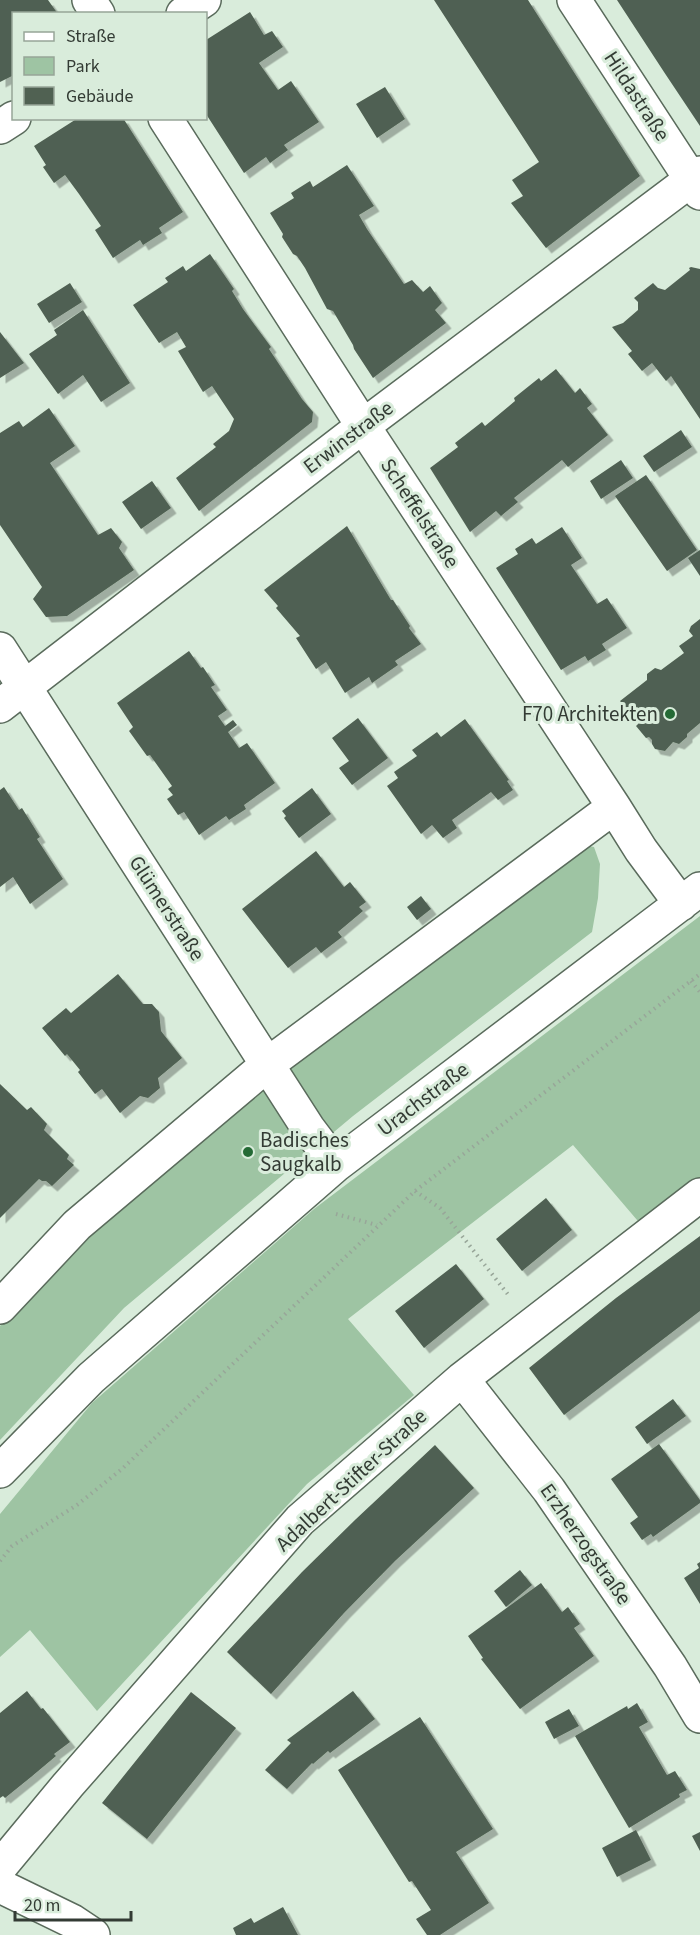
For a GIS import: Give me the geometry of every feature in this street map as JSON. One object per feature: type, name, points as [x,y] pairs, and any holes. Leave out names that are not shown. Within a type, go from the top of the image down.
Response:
[{"type":"street","points":[[186,12],[204,0]]},
{"type":"street","name":"Hildastraße","points":[[574,0],[697,182]]},
{"type":"street","name":"Scheffelstraße","points":[[166,120],[363,426],[641,850],[691,896]]},
{"type":"street","name":"Erwinstraße","points":[[13,697],[363,426],[697,182]]},
{"type":"street","name":"Glümerstraße","points":[[0,649],[13,697],[267,1064],[308,1128],[336,1164]]},
{"type":"street","points":[[0,1307],[77,1225],[267,1064],[614,807]]},
{"type":"street","name":"Urachstraße","points":[[0,1471],[91,1378],[336,1164],[691,896]]},
{"type":"street","name":"Adalbert-Stifter-Straße","points":[[0,1867],[300,1520],[462,1379],[700,1195]]},
{"type":"street","name":"Erzherzogstraße","points":[[462,1379],[549,1490],[670,1666],[700,1716]]},
{"type":"street","points":[[0,1886],[72,1921],[93,1935]]},
{"type":"path","points":[[0,1561],[12,1546],[77,1505],[122,1469],[415,1191],[700,974]]},
{"type":"path","points":[[691,981],[700,992]]},
{"type":"path","points":[[415,1191],[440,1208],[533,1325]]},
{"type":"green space","points":[[583,845],[594,847],[600,864],[598,898],[592,932],[353,1116],[124,1308],[0,1440],[0,1326],[89,1232],[260,1088]]},
{"type":"green space","points":[[700,916],[700,1183],[643,1227],[573,1145],[348,1319],[414,1395],[307,1484],[97,1711],[30,1630],[0,1657],[0,1514],[92,1403],[314,1209]]},
{"type":"building","points":[[0,0],[48,0],[57,12],[12,12],[12,76],[0,82]]},
{"type":"building","points":[[434,0],[528,0],[640,176],[546,248],[511,203],[523,196],[512,180],[539,162]]},
{"type":"building","points":[[617,0],[700,0],[700,126],[664,72]]},
{"type":"building","points":[[250,12],[264,35],[272,31],[283,47],[259,63],[278,90],[291,81],[319,122],[284,145],[288,150],[270,163],[266,157],[244,173],[207,116],[207,39]]},
{"type":"building","points":[[385,87],[405,119],[377,138],[356,104]]},
{"type":"building","points":[[75,120],[124,120],[183,212],[159,228],[162,233],[143,245],[140,240],[113,258],[95,230],[101,226],[79,194],[65,175],[54,183],[43,167],[46,165],[34,146]]},
{"type":"building","points":[[347,165],[374,206],[359,215],[367,229],[404,284],[412,280],[423,292],[430,286],[442,303],[435,310],[446,323],[373,378],[333,311],[327,309],[305,268],[282,237],[283,234],[270,213],[294,198],[291,193],[310,181],[313,187]]},
{"type":"building","points":[[210,254],[234,289],[232,291],[243,309],[271,347],[269,349],[313,412],[312,422],[199,511],[176,478],[216,447],[213,444],[229,431],[234,419],[212,386],[203,392],[178,351],[186,347],[177,332],[159,343],[133,305],[168,282],[165,278],[183,266],[186,271]]},
{"type":"building","points":[[691,267],[700,269],[700,419],[671,376],[666,381],[652,363],[642,371],[628,354],[632,351],[612,327],[623,323],[638,310],[638,302],[634,298],[653,283],[665,290]]},
{"type":"building","points":[[70,283],[82,302],[49,323],[37,304]]},
{"type":"building","points":[[83,310],[130,383],[101,402],[83,375],[58,394],[29,354],[57,335],[54,330]]},
{"type":"building","points":[[0,332],[24,363],[0,378]]},
{"type":"building","points":[[556,369],[575,393],[580,388],[592,404],[587,408],[608,435],[568,467],[562,460],[514,498],[518,502],[501,516],[496,511],[470,532],[430,468],[458,447],[455,443],[482,422],[485,426],[515,401],[514,398],[539,378],[541,381]]},
{"type":"building","points":[[49,408],[75,446],[50,463],[98,535],[111,528],[122,542],[119,548],[134,570],[67,616],[46,617],[33,599],[42,587],[0,525],[0,433],[19,421],[23,427]]},
{"type":"building","points":[[681,430],[692,447],[654,472],[643,456]]},
{"type":"building","points":[[621,460],[633,478],[601,499],[590,481]]},
{"type":"building","points":[[646,475],[697,550],[667,571],[615,496]]},
{"type":"building","points":[[152,481],[171,508],[141,529],[122,502]]},
{"type":"building","points":[[347,526],[391,600],[421,644],[395,661],[398,665],[372,683],[369,677],[345,693],[326,662],[316,669],[296,638],[300,636],[264,590]]},
{"type":"building","points":[[562,527],[582,558],[571,565],[597,604],[607,598],[627,628],[602,644],[606,650],[588,661],[585,656],[561,670],[496,568],[518,554],[515,549],[532,538],[536,544]]},
{"type":"building","points":[[700,550],[700,576],[688,558]]},
{"type":"building","points":[[700,619],[700,723],[679,744],[673,742],[665,751],[655,749],[652,740],[649,737],[646,738],[636,726],[639,723],[620,701],[647,680],[647,674],[655,668],[661,670],[684,653],[679,646],[693,636],[689,631],[691,626]]},
{"type":"building","points":[[189,651],[215,685],[211,687],[227,710],[218,716],[225,726],[233,720],[237,725],[228,732],[239,748],[247,743],[275,783],[244,805],[246,809],[229,820],[226,816],[199,835],[184,812],[178,815],[167,799],[173,795],[168,789],[172,786],[129,731],[133,727],[117,703]]},
{"type":"building","points":[[358,718],[388,758],[352,785],[339,768],[349,761],[332,738]]},
{"type":"building","points":[[465,719],[509,780],[507,781],[513,790],[498,800],[491,792],[452,820],[457,828],[443,838],[432,825],[421,834],[387,786],[398,778],[394,772],[417,756],[412,750],[437,732],[441,737]]},
{"type":"building","points":[[4,787],[19,810],[22,808],[40,837],[37,839],[63,879],[30,904],[13,877],[0,887],[0,790]]},
{"type":"building","points":[[312,788],[331,814],[299,838],[284,818],[286,816],[282,811]]},
{"type":"building","points":[[316,851],[344,887],[350,882],[366,902],[359,907],[363,911],[338,932],[342,937],[321,953],[316,947],[288,968],[242,909]]},
{"type":"building","points":[[421,896],[431,909],[417,920],[407,907]]},
{"type":"building","points":[[118,974],[143,1004],[152,1004],[159,1012],[161,1031],[182,1058],[158,1078],[160,1088],[148,1098],[140,1096],[120,1113],[102,1089],[95,1094],[78,1072],[80,1070],[42,1028],[66,1008],[71,1013]]},
{"type":"building","points":[[0,1084],[27,1110],[31,1107],[47,1124],[44,1130],[69,1155],[67,1159],[74,1165],[52,1186],[39,1179],[0,1218]]},
{"type":"building","points":[[546,1198],[572,1230],[522,1271],[496,1239]]},
{"type":"building","points":[[700,1236],[700,1311],[564,1415],[529,1368],[616,1298]]},
{"type":"building","points":[[456,1264],[484,1299],[424,1348],[395,1311]]},
{"type":"building","points":[[673,1399],[686,1416],[647,1444],[635,1427]]},
{"type":"building","points":[[659,1444],[700,1503],[653,1537],[651,1534],[642,1540],[630,1523],[638,1517],[611,1479]]},
{"type":"building","points":[[435,1445],[474,1488],[395,1561],[344,1613],[271,1694],[227,1652],[302,1572]]},
{"type":"building","points":[[700,1562],[700,1604],[684,1578],[699,1568],[697,1564]]},
{"type":"building","points":[[520,1570],[532,1585],[506,1607],[494,1591]]},
{"type":"building","points":[[541,1583],[562,1612],[568,1607],[580,1624],[574,1628],[594,1656],[520,1709],[481,1659],[483,1658],[468,1636]]},
{"type":"building","points":[[27,1691],[70,1742],[5,1798],[3,1796],[0,1798],[0,1713]]},
{"type":"building","points":[[353,1691],[375,1719],[330,1753],[328,1751],[312,1763],[287,1789],[265,1770],[291,1743],[287,1740]]},
{"type":"building","points":[[191,1692],[236,1728],[147,1839],[102,1803]]},
{"type":"building","points":[[637,1703],[648,1722],[639,1727],[667,1775],[675,1771],[687,1790],[679,1794],[680,1797],[629,1828],[575,1736],[627,1706],[628,1709]]},
{"type":"building","points":[[569,1709],[579,1726],[554,1739],[545,1722]]},
{"type":"building","points":[[420,1717],[493,1829],[456,1852],[489,1903],[440,1935],[427,1935],[416,1919],[431,1910],[412,1881],[409,1882],[338,1770]]},
{"type":"building","points":[[636,1830],[651,1860],[617,1877],[602,1848]]},
{"type":"building","points":[[700,1832],[700,1851],[692,1836]]},
{"type":"building","points":[[283,1907],[298,1935],[236,1935],[233,1928],[251,1918],[254,1923]]},
{"type":"place","name":"F70 Architekten","points":[[670,714]]},
{"type":"place","name":"Badisches Saugkalb","points":[[248,1152]]}]
